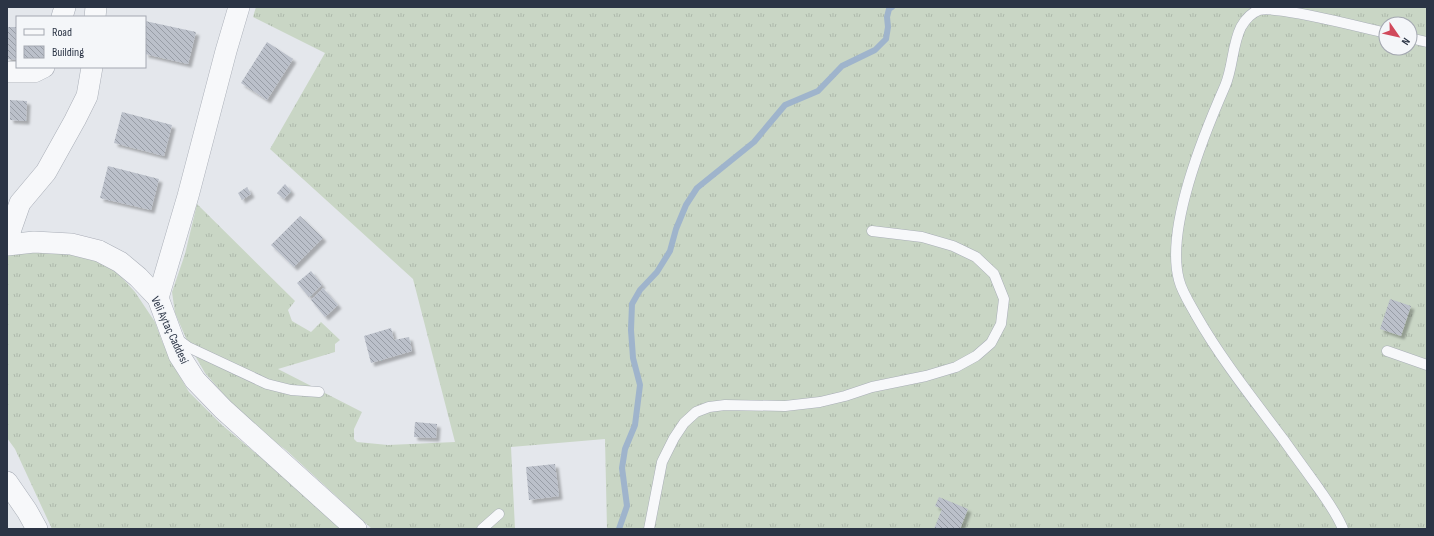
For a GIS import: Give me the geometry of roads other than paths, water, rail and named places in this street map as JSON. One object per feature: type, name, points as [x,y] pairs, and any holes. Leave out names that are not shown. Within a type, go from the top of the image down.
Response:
[{"type":"street","points":[[158,298],[188,196],[239,7]]},
{"type":"street","points":[[7,72],[34,72],[42,68]]},
{"type":"street","points":[[7,240],[20,203],[46,172],[87,96],[92,68]]},
{"type":"street","name":"Veli Aytaç Caddesi","points":[[7,245],[34,242],[71,244],[99,251],[120,262],[158,298],[179,355],[196,380],[223,409],[356,529]]},
{"type":"street","points":[[7,482],[37,529]]},
{"type":"lane","points":[[1343,529],[1337,516],[1317,486],[1230,368],[1205,330],[1185,295],[1179,280],[1176,263],[1177,243],[1180,217],[1188,183],[1229,76],[1240,29],[1249,16],[1259,10],[1272,10],[1297,13],[1378,31]]},
{"type":"lane","points":[[649,529],[662,462],[677,433],[684,423],[696,412],[709,407],[725,405],[785,406],[820,402],[872,387],[926,376],[956,367],[976,356],[990,343],[1001,324],[1004,299],[994,274],[976,257],[953,246],[922,237],[872,231]]},
{"type":"lane","points":[[171,335],[188,347],[267,384],[291,390],[319,392]]},
{"type":"lane","points":[[1387,351],[1427,365]]},
{"type":"lane","points":[[482,529],[499,514]]},
{"type":"waterway","points":[[619,529],[627,506],[622,468],[625,449],[635,425],[640,385],[633,358],[631,330],[632,304],[640,290],[657,272],[670,251],[676,229],[686,205],[697,188],[754,142],[785,105],[818,91],[842,66],[875,50],[886,39],[888,27],[887,17],[889,9],[892,7]]}]
